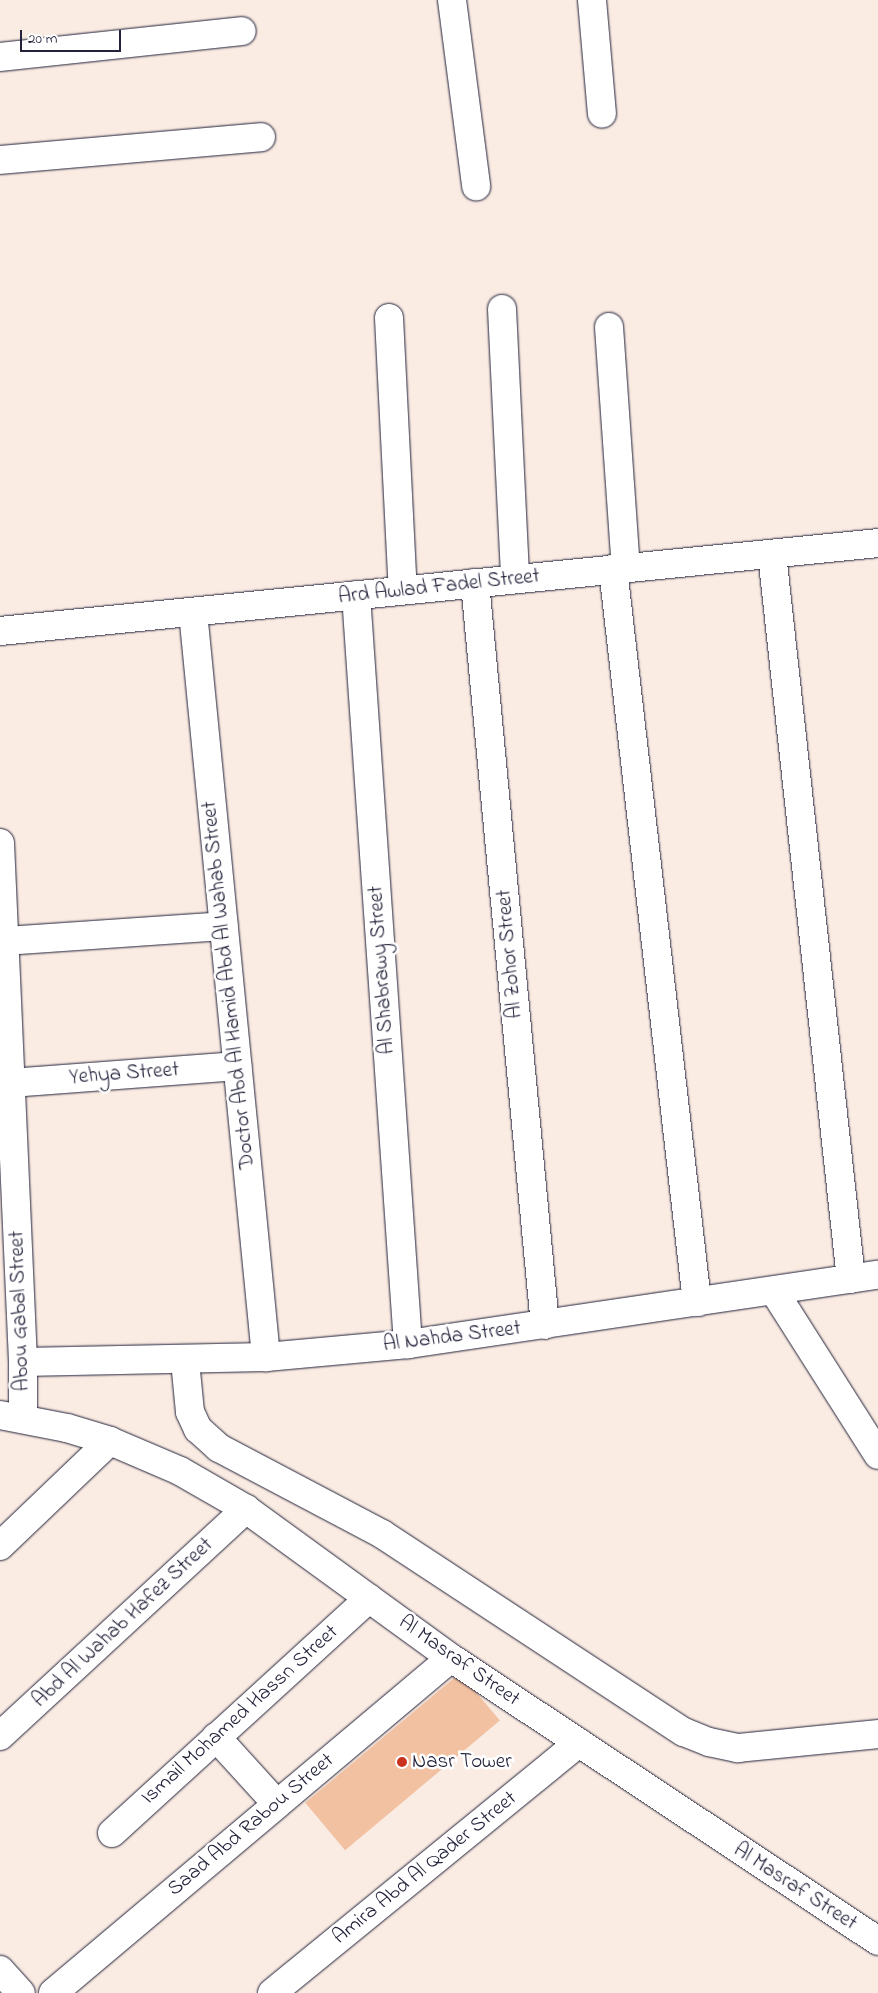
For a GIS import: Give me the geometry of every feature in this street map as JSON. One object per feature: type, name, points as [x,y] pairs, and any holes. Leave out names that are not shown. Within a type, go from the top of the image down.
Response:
[{"type":"street","points":[[452,0],[476,186]]},
{"type":"street","points":[[592,0],[602,114]]},
{"type":"street","points":[[0,57],[242,31]]},
{"type":"street","points":[[0,160],[261,137]]},
{"type":"street","points":[[502,309],[515,579]]},
{"type":"street","points":[[390,318],[403,590]]},
{"type":"street","points":[[609,328],[620,569],[698,1302]]},
{"type":"street","name":"Ard Awlad Fadel Street","points":[[0,631],[878,542]]},
{"type":"street","points":[[772,554],[851,1279]]},
{"type":"street","name":"Al Zohor Street","points":[[475,583],[545,1326]]},
{"type":"street","name":"Al Shabrawy Street","points":[[356,595],[408,1344]]},
{"type":"street","name":"Doctor Abd Al Hamid Abd Al Wahab Street","points":[[193,612],[266,1358]]},
{"type":"street","name":"Abou Gabal Street","points":[[0,843],[23,1362],[11,1417]]},
{"type":"street","points":[[3,934],[223,926]]},
{"type":"street","name":"Yehya Street","points":[[11,1083],[237,1066]]},
{"type":"street","name":"Al Nahda Street","points":[[23,1362],[185,1361],[266,1358],[408,1344],[545,1326],[878,1275]]},
{"type":"street","points":[[774,1291],[878,1455]]},
{"type":"street","points":[[185,1361],[190,1412],[198,1429],[219,1448],[382,1534],[684,1732],[709,1742],[738,1748],[878,1734]]},
{"type":"street","name":"Al Masraf Street","points":[[11,1417],[110,1441],[180,1471],[246,1509],[451,1658],[878,1942]]},
{"type":"street","points":[[0,1546],[110,1441]]},
{"type":"street","name":"Abd Al Wahab Hafez Street","points":[[0,1736],[246,1509]]},
{"type":"street","name":"Ismail Mohamed Hassn Street","points":[[112,1833],[368,1598]]},
{"type":"street","name":"Saad Abd Rabou Street","points":[[53,1993],[276,1803],[451,1658]]},
{"type":"street","points":[[216,1737],[276,1803]]},
{"type":"street","name":"Amira Abd Al Qader Street","points":[[272,1993],[579,1743]]},
{"type":"street","points":[[0,1970],[21,1993]]},
{"type":"building","name":"Nasr Tower","points":[[460,1673],[500,1720],[345,1850],[305,1803]]},
{"type":"place","name":"Nasr Tower","points":[[402,1762]]}]
